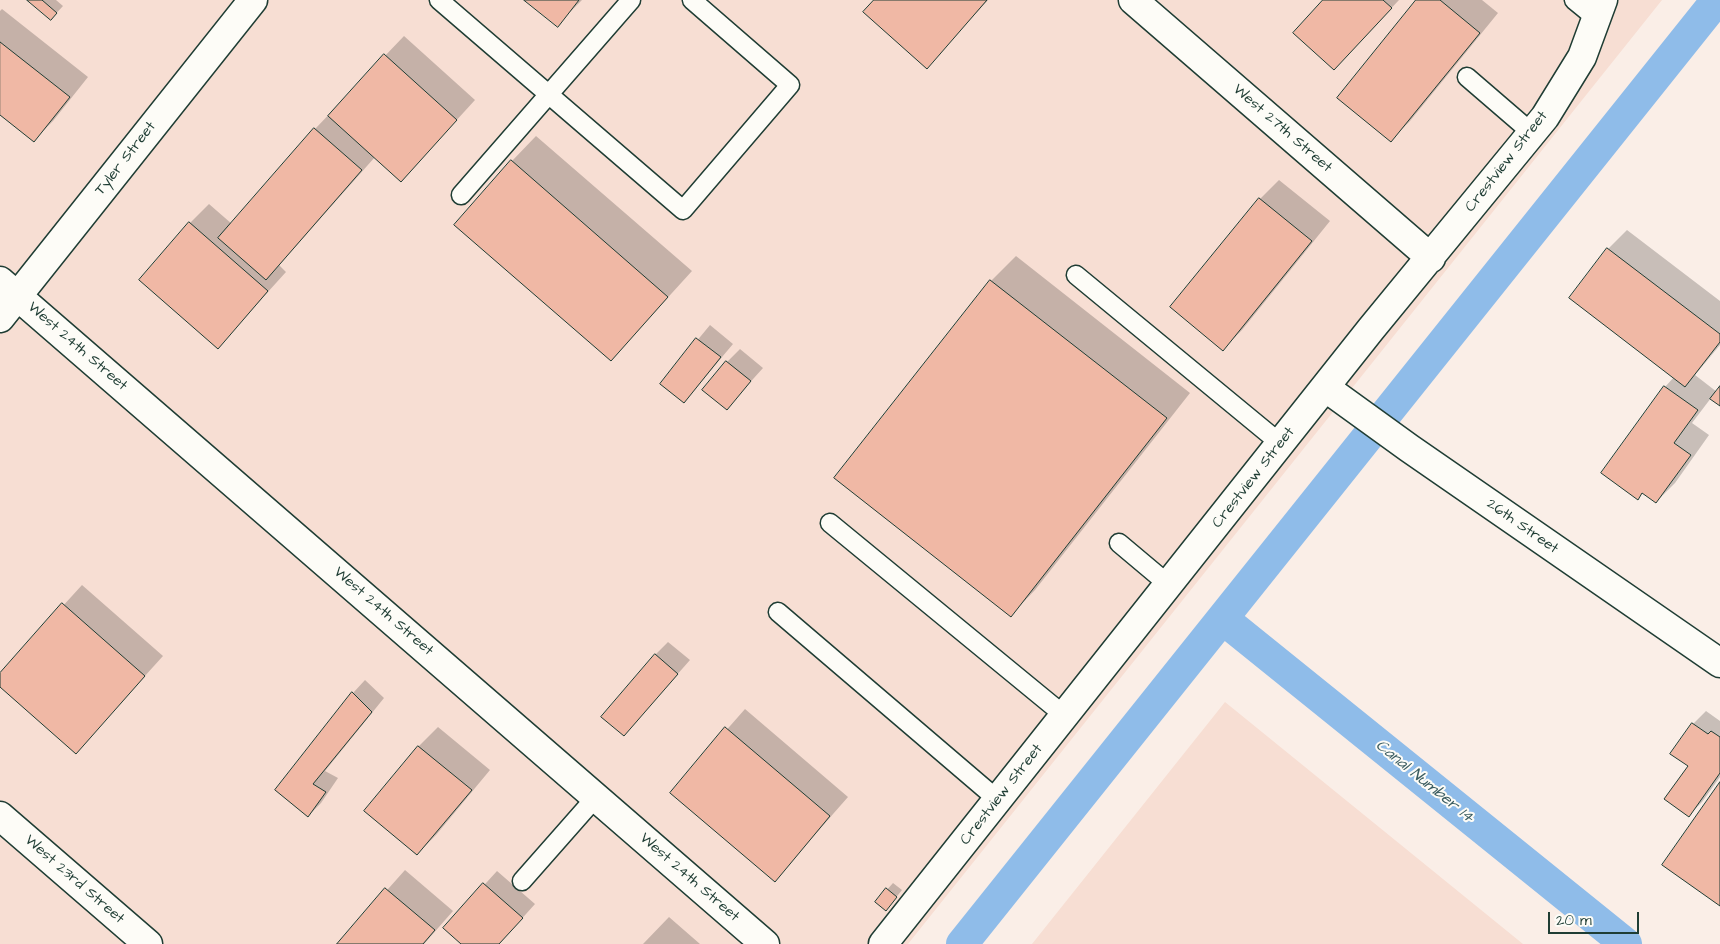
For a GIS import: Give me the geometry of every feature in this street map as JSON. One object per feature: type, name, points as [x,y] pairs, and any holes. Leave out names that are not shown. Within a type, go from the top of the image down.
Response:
[{"type":"street","name":"West 27th Street","points":[[1133,0],[1431,258]]},
{"type":"street","name":"Tyler Street","points":[[0,318],[9,289],[243,4]]},
{"type":"street","name":"Crestview Street","points":[[883,944],[1281,444],[1337,396],[1371,329],[1545,117],[1582,57],[1600,9]]},
{"type":"street","name":"West 24th Street","points":[[9,289],[765,944]]},
{"type":"street","name":"26th Street","points":[[1337,396],[1720,663]]},
{"type":"street","name":"West 23rd Street","points":[[0,816],[148,944]]},
{"type":"lane","points":[[438,0],[683,210],[790,85],[692,0]]},
{"type":"lane","points":[[461,195],[630,0]]},
{"type":"lane","points":[[1574,0],[1600,9]]},
{"type":"lane","points":[[1467,78],[1532,133]]},
{"type":"lane","points":[[1076,275],[1281,444]]},
{"type":"lane","points":[[830,523],[1065,716]]},
{"type":"lane","points":[[1119,543],[1169,585]]},
{"type":"lane","points":[[778,612],[998,800]]},
{"type":"lane","points":[[522,881],[596,797]]},
{"type":"shaded area","points":[[0,0],[1662,0],[908,944],[0,944]]},
{"type":"shaded area","points":[[1225,702],[1523,944],[1032,944]]},
{"type":"building","points":[[27,0],[42,0],[57,13],[51,20]]},
{"type":"building","points":[[524,0],[579,0],[558,27]]},
{"type":"building","points":[[874,0],[987,0],[927,69],[863,12]]},
{"type":"building","points":[[1323,0],[1383,0],[1392,8],[1334,70],[1293,33]]},
{"type":"building","points":[[1416,0],[1440,0],[1480,33],[1391,142],[1337,98]]},
{"type":"building","points":[[0,42],[70,97],[34,142],[0,115]]},
{"type":"building","points":[[384,54],[457,120],[401,182],[328,116]]},
{"type":"building","points":[[314,128],[362,170],[266,280],[218,238]]},
{"type":"building","points":[[511,160],[668,297],[611,361],[454,225]]},
{"type":"building","points":[[1259,198],[1312,241],[1223,351],[1170,307]]},
{"type":"building","points":[[189,222],[268,291],[218,349],[139,280]]},
{"type":"building","points":[[1607,248],[1720,334],[1720,342],[1685,387],[1569,298]]},
{"type":"building","points":[[990,280],[1167,418],[1011,617],[834,478]]},
{"type":"building","points":[[696,338],[721,357],[684,403],[660,384]]},
{"type":"building","points":[[726,361],[751,381],[727,410],[702,390]]},
{"type":"building","points":[[1664,386],[1698,410],[1674,443],[1691,455],[1656,503],[1642,493],[1638,500],[1601,473]]},
{"type":"building","points":[[1720,386],[1720,406],[1710,399]]},
{"type":"building","points":[[62,603],[145,676],[76,754],[0,687],[0,673]]},
{"type":"building","points":[[655,654],[678,674],[624,736],[601,717]]},
{"type":"building","points":[[352,692],[372,712],[313,784],[326,792],[308,817],[275,790]]},
{"type":"building","points":[[1692,723],[1708,734],[1711,731],[1720,737],[1720,773],[1689,817],[1664,799],[1688,766],[1670,754]]},
{"type":"building","points":[[725,727],[830,816],[775,882],[670,793]]},
{"type":"building","points":[[418,746],[472,790],[417,855],[364,811]]},
{"type":"building","points":[[1720,782],[1720,906],[1662,865]]},
{"type":"building","points":[[483,883],[523,918],[499,944],[461,944],[443,928]]},
{"type":"building","points":[[385,888],[435,930],[423,944],[337,944]]},
{"type":"building","points":[[886,888],[897,897],[886,911],[875,902]]},
{"type":"waterway","points":[[962,944],[1717,0]]},
{"type":"waterway","name":"Canal Number 14","points":[[1223,619],[1626,944]]}]
